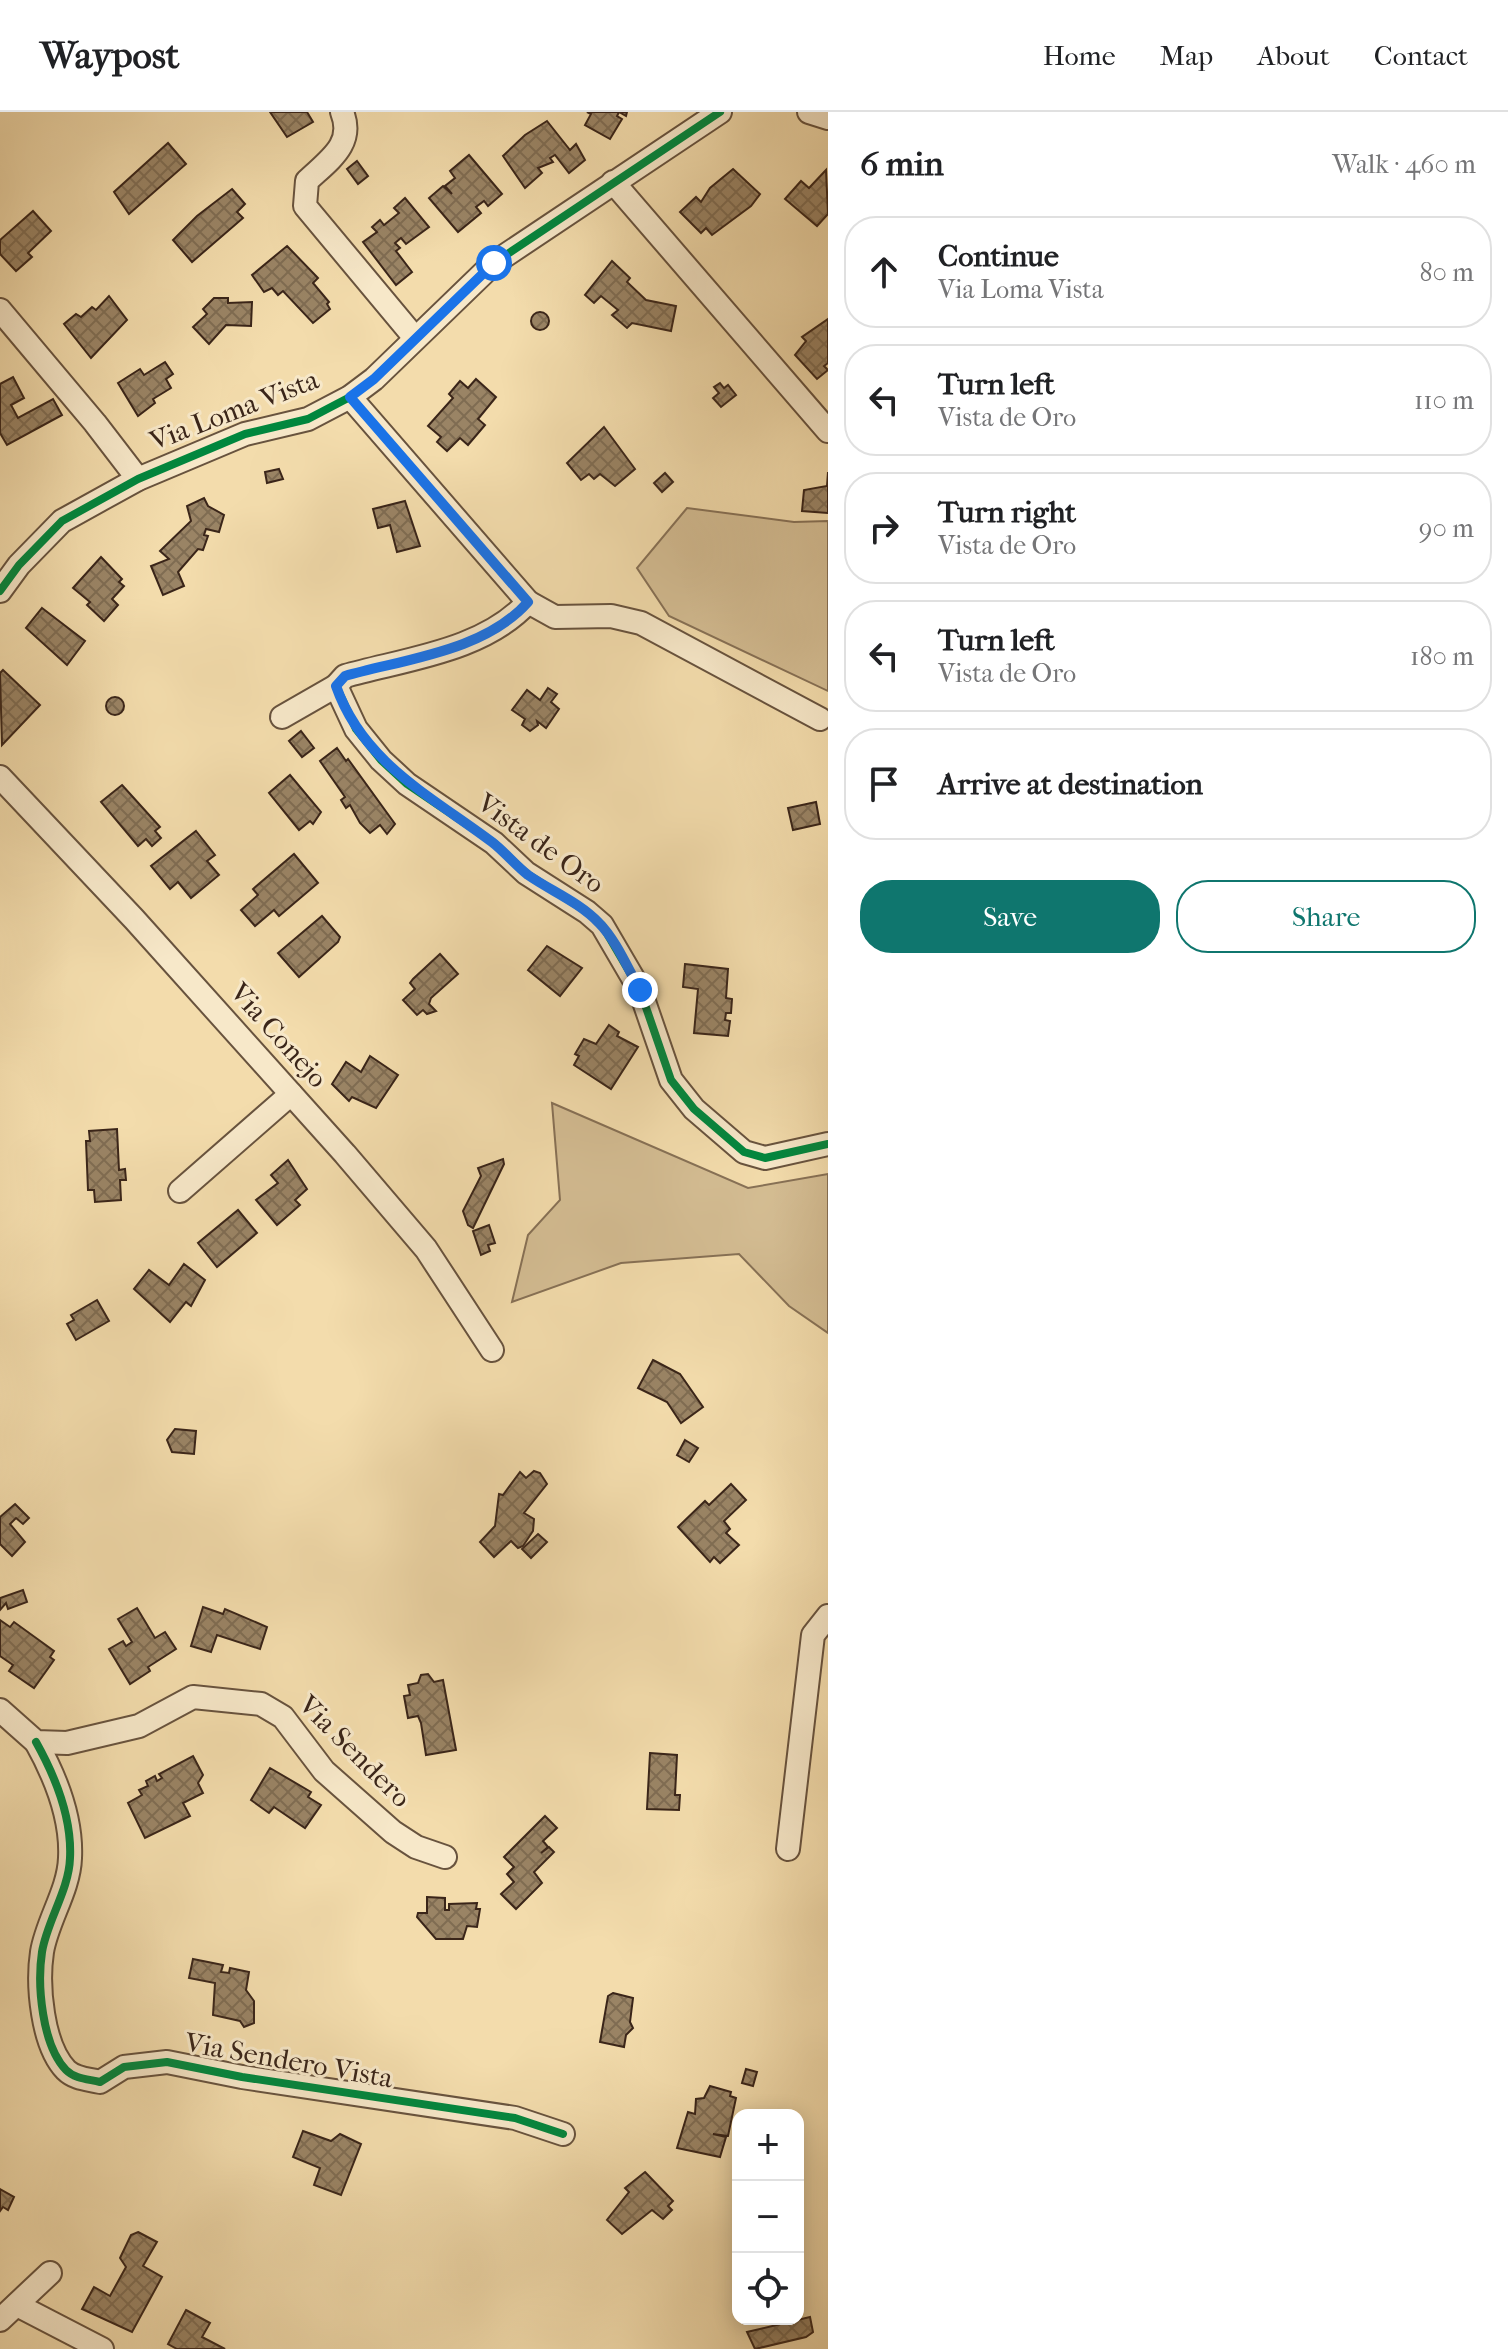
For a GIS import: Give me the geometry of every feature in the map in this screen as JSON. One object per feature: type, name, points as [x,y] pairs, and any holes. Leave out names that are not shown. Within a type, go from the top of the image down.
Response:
[{"type":"street","points":[[342,112],[347,126],[342,148],[307,181],[305,206],[415,338]]},
{"type":"street","name":"Via Loma Vista","points":[[0,591],[19,565],[62,521],[138,479],[245,434],[308,419],[350,397],[374,379],[494,263],[720,112]]},
{"type":"street","points":[[809,112],[828,118]]},
{"type":"street","points":[[613,182],[828,431]]},
{"type":"street","points":[[0,310],[138,479]]},
{"type":"street","points":[[350,397],[528,602],[555,617],[611,616],[641,623],[820,719]]},
{"type":"street","points":[[282,717],[336,686],[345,676],[472,640],[513,619],[528,602]]},
{"type":"street","name":"Vista de Oro","points":[[336,686],[356,729],[407,784],[494,843],[526,873],[602,925],[640,990],[671,1080],[694,1109],[744,1152],[765,1158],[828,1144]]},
{"type":"street","name":"Via Conejo","points":[[0,777],[291,1094],[426,1249],[492,1350]]},
{"type":"street","points":[[180,1191],[291,1094]]},
{"type":"street","points":[[788,1849],[813,1635],[828,1616]]},
{"type":"street","name":"Via Sendero","points":[[36,1742],[67,1743],[139,1726],[193,1697],[261,1704],[283,1717],[324,1771],[393,1832],[416,1847],[445,1857]]},
{"type":"street","points":[[0,1710],[36,1742]]},
{"type":"street","name":"Via Sendero Vista","points":[[36,1742],[50,1767],[69,1829],[71,1861],[42,1951],[41,1997],[45,2023],[67,2071],[77,2077],[100,2082],[124,2067],[167,2062],[242,2077],[515,2118],[563,2134]]},
{"type":"street","points":[[0,2320],[50,2273]]},
{"type":"street","points":[[17,2305],[102,2349]]},
{"type":"shaded area","points":[[687,508],[794,522],[828,521],[828,691],[669,616],[637,568]]},
{"type":"shaded area","points":[[552,1103],[748,1188],[828,1174],[828,1333],[789,1306],[739,1254],[621,1263],[512,1302],[528,1235],[560,1200]]},
{"type":"building","points":[[270,112],[307,112],[313,122],[287,137]]},
{"type":"building","points":[[587,112],[619,112],[617,116],[622,119],[610,139],[585,125],[591,114]]},
{"type":"building","points":[[547,121],[570,150],[576,144],[585,160],[569,173],[555,155],[550,158],[553,162],[538,168],[542,173],[525,188],[503,156],[525,135]]},
{"type":"building","points":[[168,143],[186,164],[129,214],[114,192]]},
{"type":"building","points":[[469,155],[502,194],[488,206],[484,201],[476,207],[481,213],[458,232],[429,198],[443,186],[452,194],[445,186],[455,178],[450,171]]},
{"type":"building","points":[[357,161],[368,176],[358,184],[347,169]]},
{"type":"building","points":[[733,169],[760,194],[751,206],[712,235],[706,228],[701,233],[680,212],[696,197],[701,202],[710,188]]},
{"type":"building","points":[[826,170],[828,214],[817,226],[785,199],[801,181],[809,188]]},
{"type":"building","points":[[232,189],[245,204],[237,212],[243,218],[192,262],[173,240],[197,216]]},
{"type":"building","points":[[405,198],[429,227],[406,244],[401,238],[395,243],[400,248],[396,251],[412,272],[396,285],[363,242],[377,232],[372,227],[380,220],[384,225],[399,213],[394,208]]},
{"type":"building","points":[[33,211],[51,231],[28,253],[32,257],[16,271],[0,254],[0,240]]},
{"type":"building","points":[[287,246],[318,278],[313,283],[329,302],[330,309],[313,323],[283,291],[278,295],[272,288],[264,292],[252,275]]},
{"type":"building","points":[[612,261],[630,278],[627,282],[646,300],[676,306],[671,331],[632,323],[627,328],[612,315],[618,310],[601,296],[594,303],[585,295]]},
{"type":"building","points":[[109,296],[127,320],[91,358],[64,324],[76,314],[81,317],[92,307],[96,310]]},
{"type":"building","points":[[214,298],[228,298],[228,303],[252,302],[251,326],[226,325],[209,344],[193,327],[207,314],[203,309]]},
{"type":"building","points":[[540,312],[549,321],[540,330],[531,321]]},
{"type":"building","points":[[828,319],[828,363],[824,366],[828,370],[817,379],[795,355],[806,341],[802,337]]},
{"type":"building","points":[[165,362],[173,374],[166,379],[171,388],[153,399],[155,403],[138,416],[118,383],[140,369],[144,375]]},
{"type":"building","points":[[13,377],[24,398],[11,405],[18,418],[53,399],[62,415],[7,445],[0,433],[0,384]]},
{"type":"building","points":[[476,379],[496,397],[478,419],[485,425],[468,445],[460,438],[447,451],[437,442],[441,437],[428,426],[453,398],[449,394],[460,381],[468,388]]},
{"type":"building","points":[[720,383],[724,388],[728,385],[736,395],[721,407],[713,398],[719,393],[714,387]]},
{"type":"building","points":[[604,427],[635,469],[615,486],[600,474],[594,479],[589,474],[581,480],[567,463]]},
{"type":"building","points":[[279,469],[283,479],[267,483],[265,472]]},
{"type":"building","points":[[828,472],[828,513],[802,511],[804,490],[827,486]]},
{"type":"building","points":[[665,473],[673,482],[662,492],[654,483]]},
{"type":"building","points":[[204,498],[208,506],[224,515],[219,532],[206,529],[204,535],[208,536],[203,550],[198,549],[178,572],[184,586],[163,595],[151,566],[169,559],[160,551],[191,521],[187,506]]},
{"type":"building","points":[[405,501],[420,546],[397,552],[390,525],[378,528],[373,509]]},
{"type":"building","points":[[101,557],[122,579],[119,582],[124,586],[112,599],[118,605],[104,621],[87,605],[90,602],[73,588]]},
{"type":"building","points":[[42,608],[85,641],[67,665],[26,628]]},
{"type":"building","points":[[3,670],[40,705],[2,745],[0,673]]},
{"type":"building","points":[[548,688],[557,694],[551,702],[559,709],[546,728],[537,721],[538,725],[530,731],[522,725],[525,719],[512,710],[527,690],[540,700]]},
{"type":"building","points":[[115,697],[124,706],[115,715],[106,706]]},
{"type":"building","points":[[301,731],[314,748],[302,757],[289,741]]},
{"type":"building","points":[[337,748],[395,824],[387,834],[380,825],[370,833],[350,805],[346,808],[341,800],[345,797],[320,761]]},
{"type":"building","points":[[290,775],[321,812],[313,824],[310,821],[299,830],[269,793]]},
{"type":"building","points":[[122,785],[160,827],[155,831],[161,838],[152,846],[146,839],[138,846],[101,802]]},
{"type":"building","points":[[816,802],[820,824],[793,830],[788,808]]},
{"type":"building","points":[[196,831],[215,855],[207,861],[219,875],[191,898],[178,882],[170,889],[151,866]]},
{"type":"building","points":[[294,854],[318,883],[279,916],[274,910],[255,926],[241,910],[258,895],[253,889]]},
{"type":"building","points":[[322,916],[340,937],[299,977],[278,953]]},
{"type":"building","points":[[547,946],[582,968],[560,996],[528,970]]},
{"type":"building","points":[[440,954],[458,974],[431,998],[429,1004],[436,1011],[427,1014],[423,1010],[417,1015],[403,1000],[415,989],[410,983],[413,979]]},
{"type":"building","points":[[685,964],[728,969],[726,998],[732,999],[731,1013],[726,1013],[725,1020],[730,1021],[728,1036],[694,1033],[698,989],[683,987]]},
{"type":"building","points":[[609,1025],[619,1032],[617,1036],[638,1047],[611,1089],[574,1065],[579,1056],[575,1054],[584,1039],[596,1044]]},
{"type":"building","points":[[370,1056],[398,1075],[376,1108],[352,1097],[349,1101],[332,1084],[346,1062],[361,1072]]},
{"type":"building","points":[[117,1129],[119,1170],[125,1169],[126,1180],[120,1180],[121,1200],[95,1202],[94,1190],[88,1190],[86,1141],[90,1141],[89,1131]]},
{"type":"building","points":[[503,1159],[504,1164],[473,1228],[468,1225],[463,1211],[481,1176],[478,1168]]},
{"type":"building","points":[[288,1160],[307,1189],[295,1200],[300,1205],[277,1225],[256,1200],[278,1183],[271,1175]]},
{"type":"building","points":[[238,1210],[257,1233],[217,1267],[198,1243]]},
{"type":"building","points":[[489,1225],[495,1243],[488,1245],[490,1251],[481,1255],[473,1231]]},
{"type":"building","points":[[184,1264],[205,1280],[191,1306],[186,1302],[170,1322],[134,1289],[149,1270],[169,1285]]},
{"type":"building","points":[[97,1300],[109,1321],[76,1340],[67,1324],[74,1320],[71,1315]]},
{"type":"building","points":[[653,1360],[680,1374],[703,1407],[681,1423],[667,1402],[638,1388]]},
{"type":"building","points":[[175,1429],[196,1431],[194,1454],[172,1452],[167,1440]]},
{"type":"building","points":[[685,1440],[698,1448],[689,1462],[677,1455]]},
{"type":"building","points":[[534,1471],[540,1473],[547,1484],[524,1513],[534,1519],[533,1531],[523,1546],[518,1548],[511,1541],[494,1557],[480,1542],[495,1526],[499,1494],[503,1495],[520,1472],[526,1478]]},
{"type":"building","points":[[731,1484],[746,1500],[724,1521],[730,1529],[726,1533],[739,1545],[720,1563],[714,1557],[710,1562],[678,1527],[705,1501],[709,1505]]},
{"type":"building","points":[[15,1504],[29,1518],[23,1524],[16,1518],[10,1524],[25,1542],[12,1556],[0,1544],[0,1517]]},
{"type":"building","points":[[538,1534],[547,1542],[531,1558],[522,1549]]},
{"type":"building","points":[[23,1590],[27,1602],[8,1609],[6,1603],[0,1610],[0,1598]]},
{"type":"building","points":[[203,1607],[223,1614],[225,1609],[267,1627],[260,1649],[217,1635],[211,1652],[191,1646]]},
{"type":"building","points":[[137,1608],[155,1638],[165,1632],[176,1649],[148,1667],[150,1671],[130,1684],[109,1649],[123,1641],[126,1646],[132,1642],[118,1619]]},
{"type":"building","points":[[0,1620],[10,1627],[14,1622],[54,1651],[50,1657],[54,1660],[34,1688],[9,1671],[13,1665],[0,1656]]},
{"type":"building","points":[[428,1674],[434,1682],[443,1680],[456,1750],[426,1755],[421,1723],[418,1716],[408,1718],[404,1696],[410,1695],[408,1685],[418,1683],[421,1675]]},
{"type":"building","points":[[650,1753],[677,1755],[675,1795],[680,1795],[679,1810],[647,1809]]},
{"type":"building","points":[[193,1756],[203,1775],[198,1783],[203,1793],[183,1803],[190,1816],[145,1838],[128,1803],[142,1795],[139,1790],[148,1786],[146,1781],[155,1776],[157,1781],[162,1778],[159,1774]]},
{"type":"building","points":[[270,1768],[311,1792],[308,1797],[321,1805],[305,1828],[274,1807],[269,1813],[251,1800]]},
{"type":"building","points":[[545,1816],[557,1828],[543,1841],[548,1847],[541,1853],[549,1847],[554,1852],[534,1872],[542,1883],[516,1909],[501,1894],[514,1882],[507,1874],[514,1867],[504,1857]]},
{"type":"building","points":[[427,1897],[445,1898],[445,1910],[449,1910],[449,1904],[477,1903],[476,1909],[480,1909],[477,1927],[467,1926],[463,1939],[436,1939],[417,1917],[418,1913],[427,1913]]},
{"type":"building","points":[[193,1959],[223,1965],[221,1972],[229,1973],[230,1968],[249,1972],[246,1990],[254,2001],[254,2023],[244,2027],[240,2021],[213,2015],[215,1983],[189,1978]]},
{"type":"building","points":[[613,1993],[633,1998],[630,2022],[633,2028],[626,2035],[624,2047],[600,2042],[608,1996]]},
{"type":"building","points":[[746,2069],[757,2072],[753,2086],[742,2083]]},
{"type":"building","points":[[710,2086],[731,2092],[730,2096],[736,2098],[728,2136],[713,2134],[726,2137],[720,2157],[677,2148],[688,2112],[695,2114],[696,2099],[704,2098]]},
{"type":"building","points":[[303,2131],[331,2141],[340,2134],[361,2144],[341,2195],[314,2185],[320,2168],[293,2157]]},
{"type":"building","points":[[645,2172],[673,2201],[668,2206],[672,2210],[663,2219],[652,2210],[622,2234],[607,2220],[629,2192],[625,2188]]},
{"type":"building","points":[[0,2189],[14,2197],[8,2210],[3,2207],[0,2211]]},
{"type":"building","points":[[138,2232],[157,2242],[143,2266],[162,2277],[132,2332],[82,2309],[94,2287],[110,2296],[126,2267],[120,2258],[131,2235]]},
{"type":"building","points":[[186,2310],[210,2323],[202,2337],[225,2349],[177,2349],[168,2344]]},
{"type":"building","points":[[810,2317],[813,2332],[806,2337],[755,2349],[747,2332],[776,2325],[804,2325],[804,2318]]},
{"type":"cycle path","points":[[0,591],[19,565],[62,521],[138,479],[245,434],[308,419],[350,397],[374,379],[494,263],[720,112]]},
{"type":"cycle path","points":[[350,397],[528,602],[510,619],[467,642],[345,676],[336,686],[356,729],[381,760],[407,784],[494,843],[526,873],[602,925],[640,990],[671,1080],[694,1109],[744,1152],[765,1158],[828,1144]]},
{"type":"cycle path","points":[[36,1742],[61,1798],[70,1843],[69,1870],[45,1940],[40,1981],[43,2014],[51,2046],[70,2073],[100,2082],[124,2067],[167,2062],[242,2077],[515,2118],[563,2134]]},
{"type":"route","points":[[494,263],[374,379],[350,397],[528,602],[513,619],[472,640],[345,676],[336,686],[343,708],[381,760],[407,784],[494,843],[526,873],[602,925],[640,990]]}]
